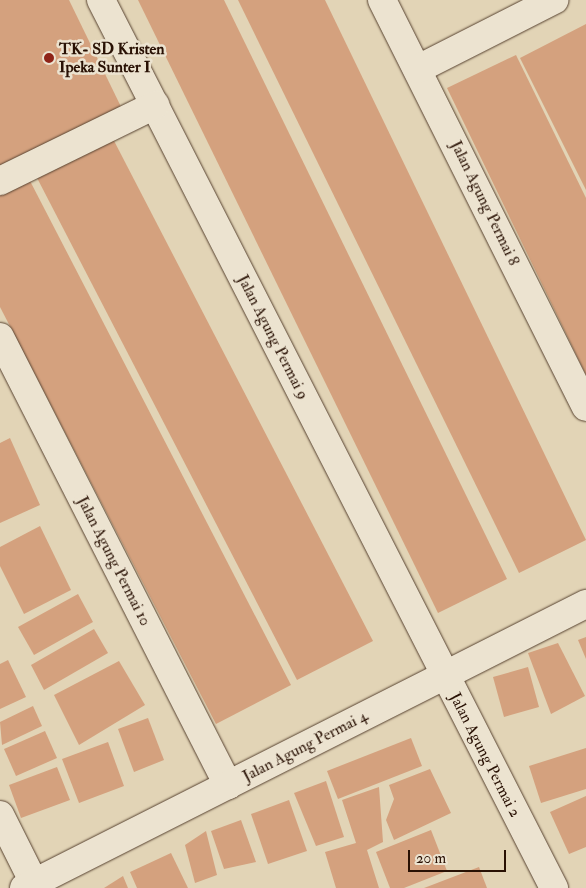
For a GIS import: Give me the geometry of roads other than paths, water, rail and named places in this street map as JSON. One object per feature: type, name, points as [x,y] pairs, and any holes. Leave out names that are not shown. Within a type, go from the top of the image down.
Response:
[{"type":"street","name":"Jalan Agung Permai 9","points":[[101,0],[444,676]]},
{"type":"street","name":"Jalan Agung Permai 8","points":[[382,0],[586,407]]},
{"type":"street","points":[[418,69],[554,0]]},
{"type":"street","points":[[0,181],[155,105]]},
{"type":"street","name":"Jalan Agung Permai 10","points":[[0,337],[228,785]]},
{"type":"street","name":"Jalan Agung Permai 4","points":[[29,885],[586,604]]},
{"type":"street","name":"Jalan Agung Permai 2","points":[[444,676],[554,888]]},
{"type":"street","points":[[0,815],[29,885]]},
{"type":"place","name":"TK- SD Kristen Ipeka Sunter I","points":[[49,58]]}]
